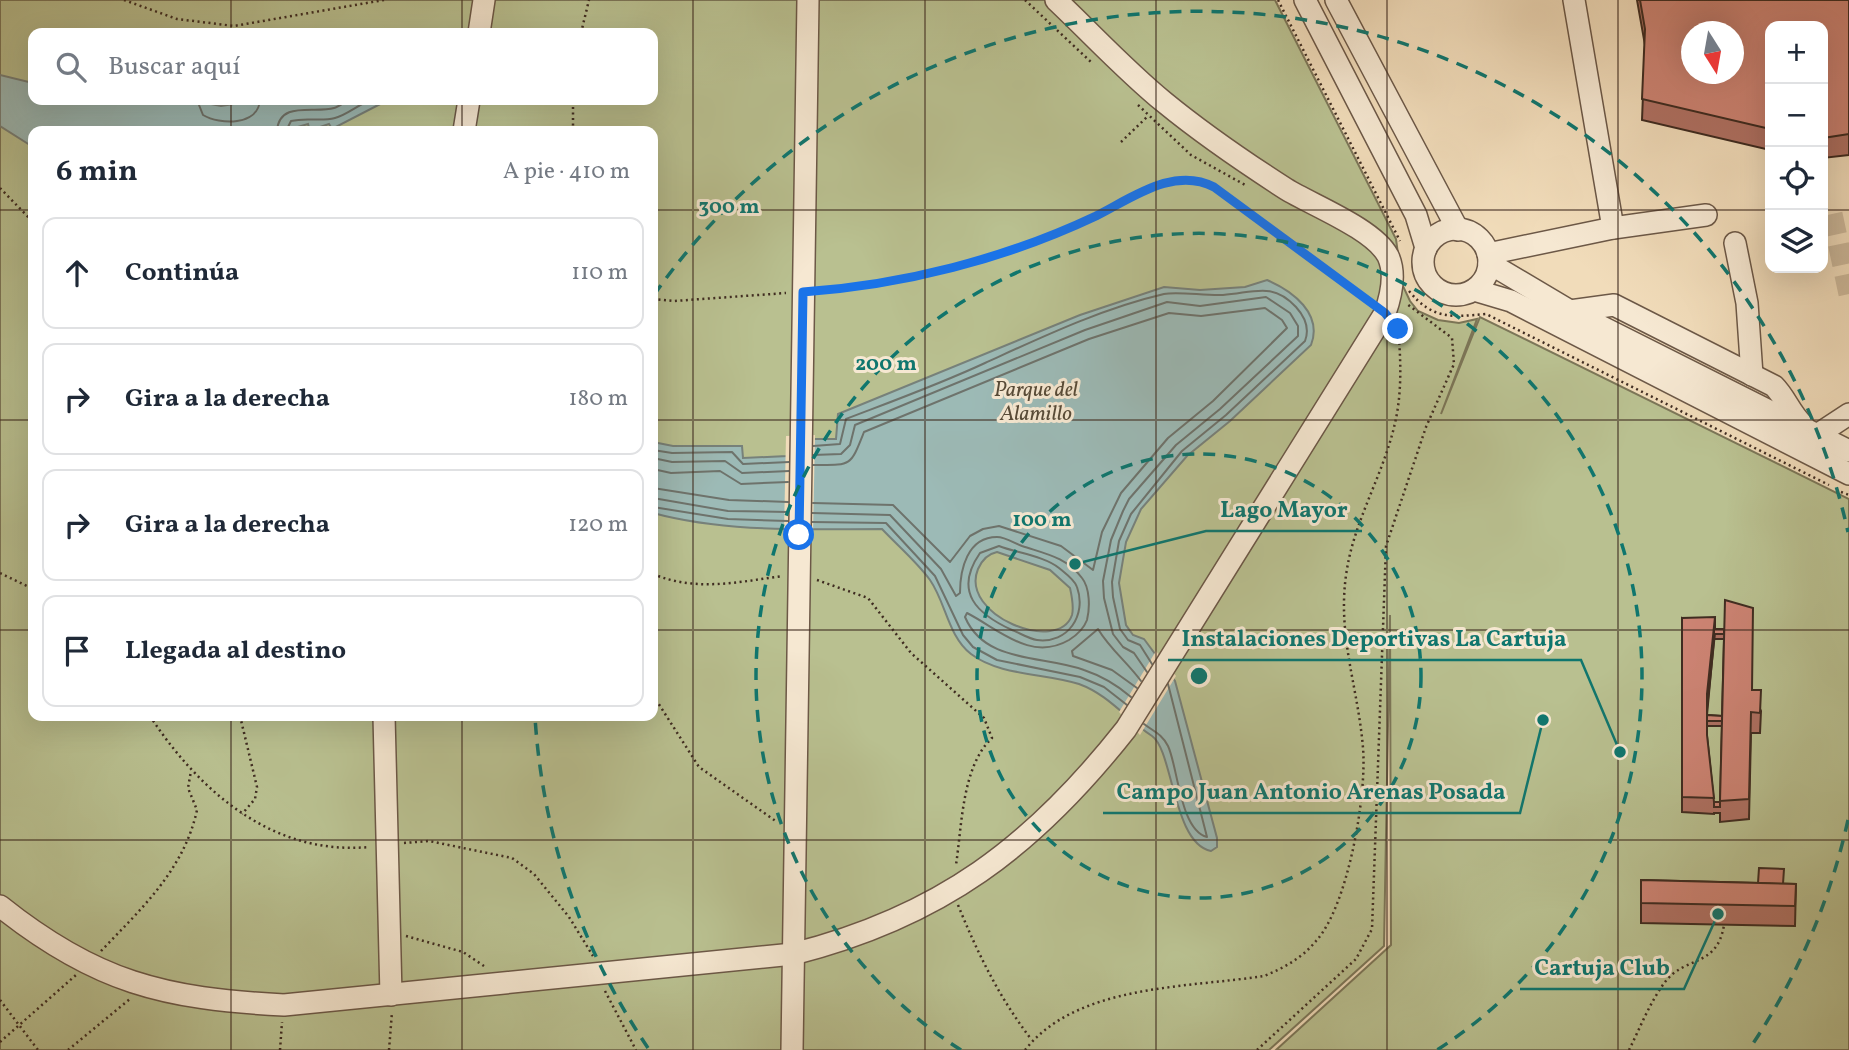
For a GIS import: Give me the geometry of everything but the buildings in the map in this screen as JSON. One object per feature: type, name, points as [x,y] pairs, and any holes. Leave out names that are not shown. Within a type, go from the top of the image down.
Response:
[{"type":"street","points":[[480,28],[484,0]]},
{"type":"street","points":[[792,1050],[808,0]]},
{"type":"street","points":[[0,906],[36,933],[88,965],[144,987],[219,1002],[284,1005],[793,954],[837,943],[894,922],[952,890],[1008,853],[1035,831],[1092,772],[1126,729],[1385,313],[1391,296],[1392,280],[1388,257],[1375,240],[1288,190],[1210,138],[1156,108],[1056,0]]},
{"type":"street","points":[[1305,0],[1416,215],[1425,253],[1427,279],[1443,293],[1464,294],[1482,283],[1488,259]]},
{"type":"street","points":[[1336,0],[1458,230]]},
{"type":"street","points":[[1574,0],[1613,228]]},
{"type":"street","points":[[465,126],[468,105]]},
{"type":"street","points":[[1488,259],[1613,228],[1706,215]]},
{"type":"street","points":[[1388,257],[1425,253],[1439,234],[1458,230],[1477,237],[1488,259],[1570,311],[1849,451]]},
{"type":"street","points":[[1735,243],[1747,303],[1752,375]]},
{"type":"street","points":[[1474,290],[1511,302],[1849,474]]},
{"type":"street","points":[[1570,311],[1614,305],[1774,386],[1786,398],[1792,415],[1814,433]]},
{"type":"street","points":[[1814,433],[1849,414]]},
{"type":"street","points":[[384,721],[391,995]]},
{"type":"path","points":[[124,0],[177,19],[234,26],[384,0]]},
{"type":"path","points":[[582,28],[590,0]]},
{"type":"path","points":[[1025,0],[1101,71]]},
{"type":"path","points":[[1130,98],[1156,108],[1191,155],[1249,188]]},
{"type":"path","points":[[573,105],[573,126]]},
{"type":"path","points":[[1121,142],[1156,108]]},
{"type":"path","points":[[658,299],[674,301],[803,292],[881,282],[987,259],[1057,234],[1159,185],[1180,179],[1204,182],[1214,187],[1385,313],[1398,329],[1399,400],[1395,426],[1347,566],[1342,603],[1343,632],[1360,721],[1363,786],[1354,846],[1328,924],[1317,941],[1284,968],[1264,976],[1106,999],[1066,1014],[1032,1041],[1025,1050]]},
{"type":"path","points":[[0,188],[28,217]]},
{"type":"path","points":[[1256,1050],[1356,959],[1368,941],[1374,918],[1386,546],[1426,427],[1454,364],[1452,338],[1409,306],[1392,280]]},
{"type":"path","points":[[0,573],[28,587]]},
{"type":"path","points":[[658,576],[675,583],[708,586],[798,573],[869,598],[911,653],[984,718],[992,738],[981,748],[968,786],[952,890],[979,957],[1003,1002],[1032,1041]]},
{"type":"path","points":[[658,703],[699,768],[794,834]]},
{"type":"path","points":[[154,721],[191,771],[242,814],[279,833],[329,847],[429,841],[512,858],[534,874],[569,917],[598,962],[607,996],[636,1050]]},
{"type":"path","points":[[241,721],[257,787],[254,799],[242,814]]},
{"type":"path","points":[[0,1042],[88,965],[160,890],[175,864],[197,810],[188,788],[191,771]]},
{"type":"path","points":[[1629,1050],[1663,984],[1674,973],[1713,953],[1720,941],[1724,925]]},
{"type":"path","points":[[389,934],[463,952],[481,962],[501,983]]},
{"type":"path","points":[[68,1050],[144,987]]},
{"type":"path","points":[[389,1050],[391,995]]},
{"type":"path","points":[[0,1000],[38,1050]]},
{"type":"path","points":[[280,1050],[284,1005]]},
{"type":"green space","name":"Parque del Alamillo","points":[[0,0],[1275,0],[1396,239],[1402,284],[1410,301],[1418,311],[1438,320],[1459,323],[1477,319],[1441,414],[1480,317],[1849,499],[1849,1050],[1276,1050],[1391,945],[1390,615],[1384,946],[1269,1050],[0,1050]]},
{"type":"water","points":[[0,75],[28,82],[28,105],[378,105],[338,126],[28,126],[28,144],[0,126]]},
{"type":"water","points":[[1267,280],[1287,290],[1303,305],[1313,323],[1314,334],[1311,345],[1230,421],[1187,456],[1141,509],[1126,542],[1119,583],[1126,625],[1133,635],[1144,639],[1175,681],[1217,838],[1217,847],[1211,851],[1198,845],[1189,832],[1181,815],[1165,759],[1152,736],[1108,701],[1079,684],[1009,670],[971,654],[963,647],[952,629],[930,580],[882,529],[738,527],[658,514],[658,443],[673,446],[742,446],[743,458],[787,456],[788,439],[836,439],[838,414],[1080,315],[1164,287],[1200,290],[1245,287]],"holes":[[[997,552],[1050,570],[1070,588],[1072,615],[1063,626],[1049,631],[1031,630],[996,614],[983,601],[976,586],[981,563]]]},
{"type":"pier","points":[[815,435],[813,533],[784,532],[786,436]]},
{"type":"pier","points":[[1156,651],[1176,676],[1140,735],[1119,712]]},
{"type":"tunnel","points":[[1832,214],[1849,294]]},
{"type":"place","name":"Lago Mayor","points":[[1075,564]]},
{"type":"place","name":"Campo Juan Antonio Arenas Posada","points":[[1543,720]]},
{"type":"place","name":"Instalaciones Deportivas La Cartuja","points":[[1620,752]]},
{"type":"place","name":"Cartuja Club","points":[[1718,914]]},
{"type":"route","points":[[799,535],[803,292],[881,282],[987,259],[1057,234],[1159,185],[1180,179],[1204,182],[1214,187],[1385,313],[1398,329]]}]
